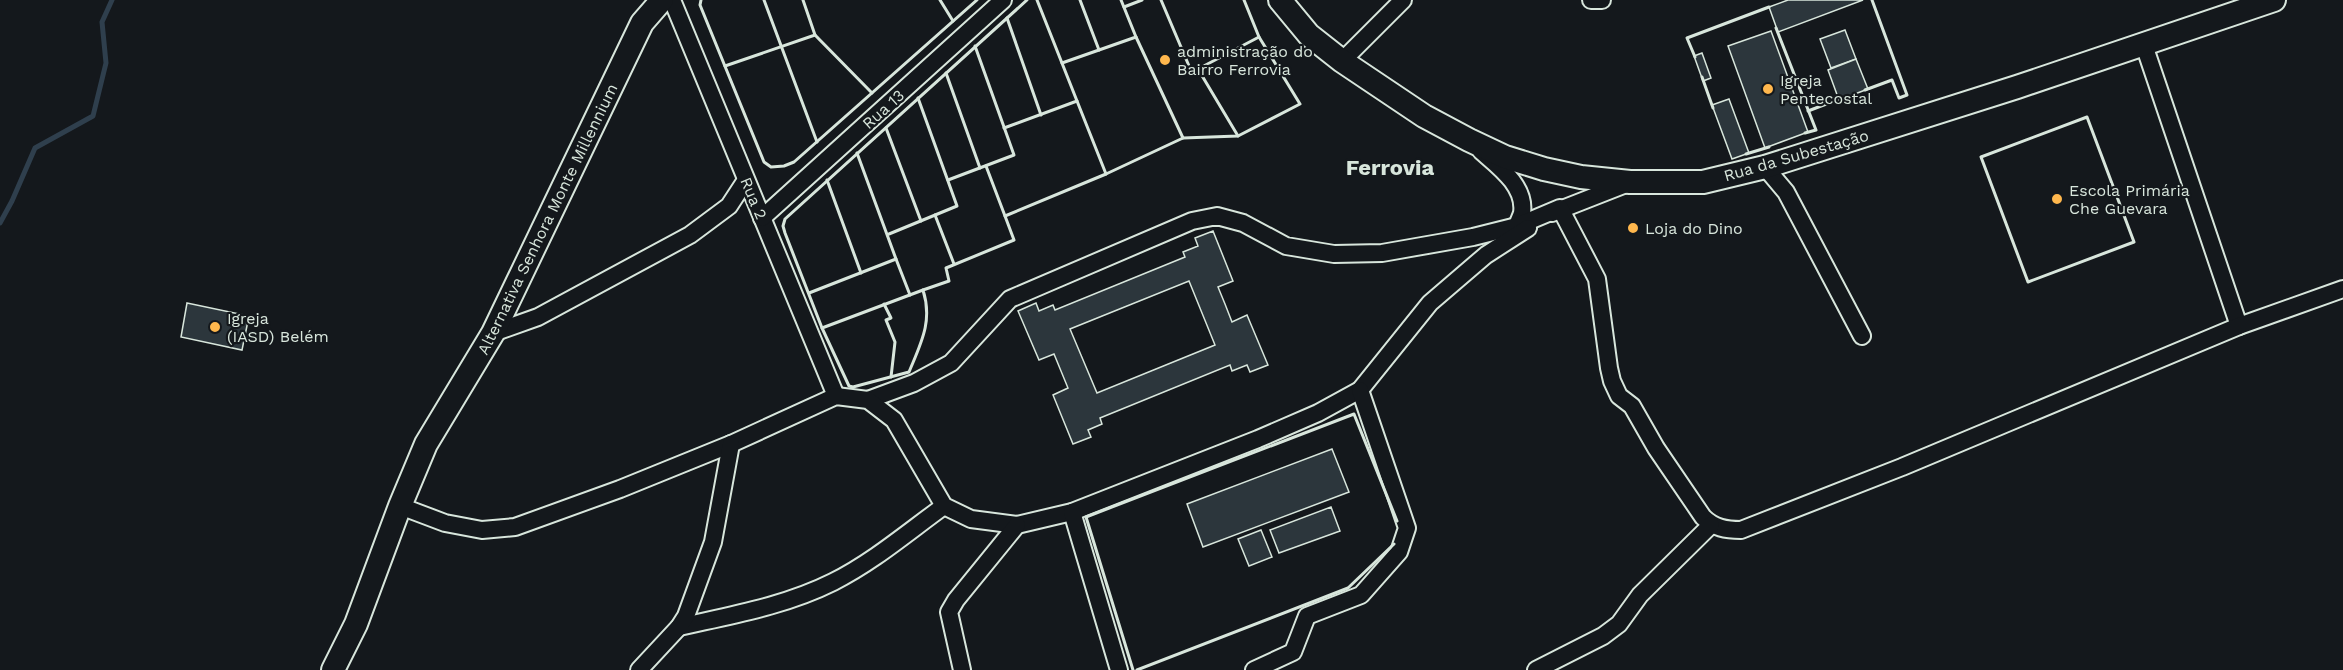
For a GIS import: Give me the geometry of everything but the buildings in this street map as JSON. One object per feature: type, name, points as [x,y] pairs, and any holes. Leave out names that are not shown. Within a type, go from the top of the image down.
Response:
[{"type":"street","name":"Alternativa Senhora Monte Millennium","points":[[333,670],[356,624],[426,444],[493,333],[642,23],[662,0]]},
{"type":"street","name":"Rua 2","points":[[672,0],[836,396]]},
{"type":"street","name":"Rua 13","points":[[762,218],[1003,0]]},
{"type":"street","name":"Rua da Subestação","points":[[1280,0],[1310,35],[1342,61],[1424,116],[1469,140],[1505,157],[1544,169],[1581,177],[1630,182],[1702,182],[1765,167],[2144,45],[2274,0]]},
{"type":"street","points":[[1342,61],[1403,0]]},
{"type":"street","points":[[1591,0],[1602,0]]},
{"type":"street","points":[[2144,45],[2239,326]]},
{"type":"street","points":[[1469,140],[1508,175],[1516,188],[1522,212],[1516,226]]},
{"type":"street","points":[[1765,167],[1786,192],[1862,336]]},
{"type":"street","points":[[493,333],[538,317],[690,235],[729,206],[746,180]]},
{"type":"street","points":[[400,506],[445,523],[482,530],[514,527],[620,489],[731,444],[836,396],[868,400],[914,383],[951,363],[1010,299],[1192,221],[1217,216],[1242,223],[1286,246],[1334,254],[1382,253],[1473,237],[1516,226],[1630,182]]},
{"type":"street","points":[[1560,208],[1597,279],[1612,381],[1619,396],[1632,406],[1656,448],[1703,517],[1711,525],[1727,530],[1741,530],[1902,467],[2239,326],[2343,288]]},
{"type":"street","points":[[868,400],[894,420],[944,506],[971,519],[1017,525],[1072,512],[1258,439],[1318,413],[1360,390],[1430,303],[1486,255],[1560,208]]},
{"type":"street","points":[[1254,670],[1293,652],[1307,616],[1361,596],[1399,552],[1407,528],[1360,390]]},
{"type":"street","points":[[639,670],[679,627],[686,616],[709,557],[731,444]]},
{"type":"street","points":[[679,627],[783,603],[831,583],[849,573],[944,506]]},
{"type":"street","points":[[1072,512],[1119,670]]},
{"type":"street","points":[[962,670],[949,612],[956,600],[1017,525]]},
{"type":"street","points":[[1536,670],[1604,636],[1619,624],[1640,595],[1711,525]]},
{"type":"waterway","points":[[0,223],[35,148],[93,116],[106,63],[102,22],[112,0]]},
{"type":"wall","points":[[701,0],[700,5],[764,162],[771,167],[794,162],[977,0]]},
{"type":"wall","points":[[764,0],[817,142]]},
{"type":"wall","points":[[725,66],[815,35],[803,0]]},
{"type":"wall","points":[[940,0],[953,21]]},
{"type":"wall","points":[[1027,0],[785,219],[783,226],[785,233],[822,328],[849,386],[853,387],[909,372],[926,322],[926,301],[923,290],[949,281],[946,268],[1014,240],[1005,216],[1106,174],[1183,138],[1238,136],[1300,104],[1259,37],[1244,0]]},
{"type":"wall","points":[[1004,128],[1077,101],[1037,0]]},
{"type":"wall","points":[[1080,0],[1099,50]]},
{"type":"wall","points":[[1062,63],[1136,37],[1121,0]]},
{"type":"wall","points":[[1124,7],[1142,0]]},
{"type":"wall","points":[[1161,0],[1192,73],[1198,69],[1238,136]]},
{"type":"wall","points":[[1865,90],[1892,80],[1899,98],[1907,95],[1872,0]]},
{"type":"wall","points":[[1695,57],[1687,38],[1769,7]]},
{"type":"wall","points":[[1007,18],[1041,115]]},
{"type":"wall","points":[[1776,28],[1816,130],[1805,133]]},
{"type":"wall","points":[[815,35],[872,93]]},
{"type":"wall","points":[[1136,37],[1183,138]]},
{"type":"wall","points":[[1198,69],[1259,37]]},
{"type":"wall","points":[[948,180],[1014,155],[975,46]]},
{"type":"wall","points":[[946,73],[980,168]]},
{"type":"wall","points":[[1702,77],[1713,108]]},
{"type":"wall","points":[[889,234],[957,206],[918,98]]},
{"type":"wall","points":[[1808,111],[1842,98]]},
{"type":"wall","points":[[1077,101],[1106,174]]},
{"type":"wall","points":[[2087,117],[2134,242],[2028,282],[1981,157],[2087,117]]},
{"type":"wall","points":[[886,128],[921,221]]},
{"type":"wall","points":[[1746,154],[1769,147]]},
{"type":"wall","points":[[809,293],[896,259],[857,153]]},
{"type":"wall","points":[[986,166],[1005,216]]},
{"type":"wall","points":[[827,180],[861,273]]},
{"type":"wall","points":[[935,215],[954,264]]},
{"type":"wall","points":[[896,259],[910,295]]},
{"type":"wall","points":[[822,328],[923,290]]},
{"type":"wall","points":[[884,304],[891,318],[886,320],[895,342],[891,377]]},
{"type":"wall","points":[[1133,670],[1086,517],[1354,414],[1397,521]]},
{"type":"wall","points":[[1137,670],[1348,588],[1394,544]]},
{"type":"place","name":"administração do Bairro Ferrovia","points":[[1165,60]]},
{"type":"place","name":"Igreja Pentecostal","points":[[1768,89]]},
{"type":"place","name":"Escola Primária Che Guevara","points":[[2057,199]]},
{"type":"place","name":"Loja do Dino","points":[[1633,228]]},
{"type":"place","name":"Igreja (IASD) Belém","points":[[215,327]]},
{"type":"district","name":"Ferrovia","points":[[1390,167]]}]
